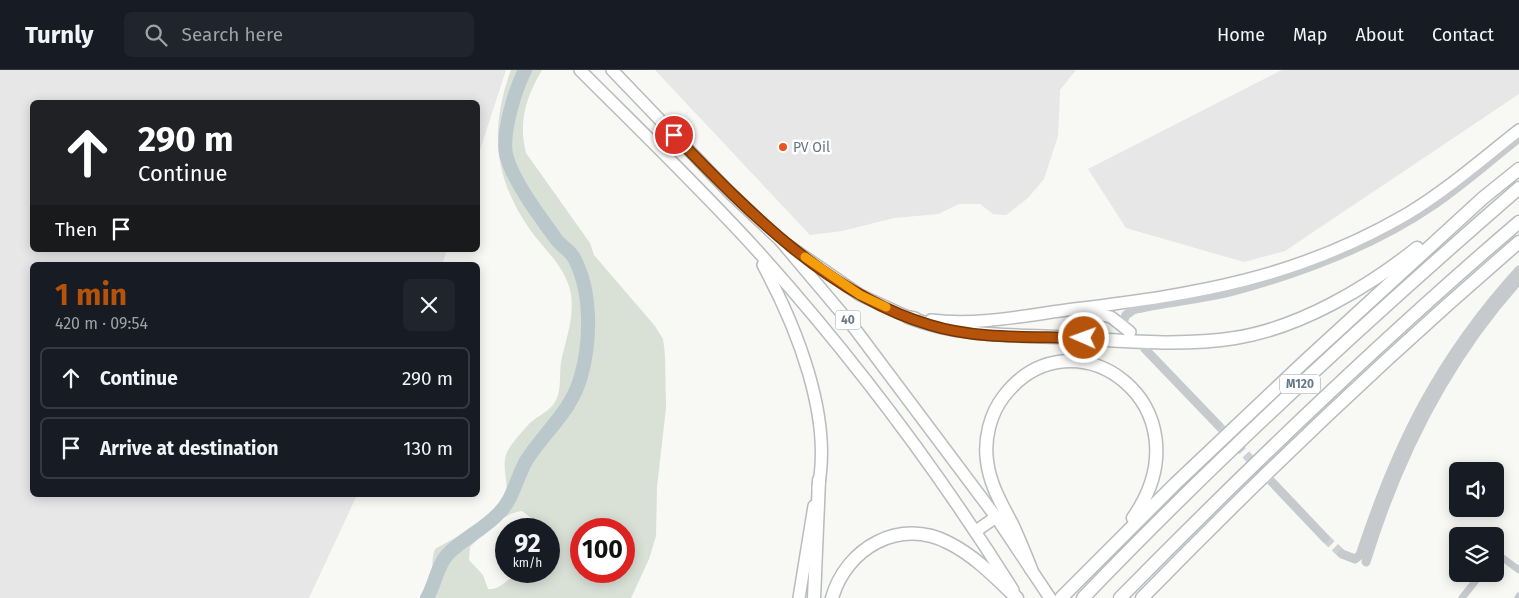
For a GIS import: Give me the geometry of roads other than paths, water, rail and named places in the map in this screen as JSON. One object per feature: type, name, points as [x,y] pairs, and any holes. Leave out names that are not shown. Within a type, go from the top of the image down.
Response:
[{"type":"highway","name":"40","points":[[580,70],[753,246],[827,332],[976,531],[1018,598]]},
{"type":"highway","name":"40","points":[[612,70],[726,188],[780,240],[861,336],[996,517],[1050,598]]},
{"type":"highway","points":[[908,317],[944,322],[972,321],[1130,303],[1202,291],[1271,274],[1346,246],[1407,213],[1451,184],[1519,130]]},
{"type":"highway","points":[[780,240],[860,295],[929,325],[974,333],[1140,341],[1235,338],[1287,324],[1364,286],[1519,169]]},
{"type":"highway","name":"M120","points":[[1086,594],[1239,442],[1348,340],[1519,188]]},
{"type":"highway","points":[[1061,598],[1231,430],[1483,198]]},
{"type":"highway","name":"M120","points":[[1120,598],[1257,461],[1382,344],[1519,222]]},
{"type":"highway","points":[[1142,598],[1275,465],[1438,311],[1519,242]]},
{"type":"highway","points":[[753,246],[778,293],[810,375],[817,415],[819,480],[814,598]]},
{"type":"highway","points":[[1060,310],[1104,314],[1118,321],[1130,332]]},
{"type":"highway","points":[[1031,570],[1017,534],[994,490],[987,459],[988,436],[994,412],[1010,388],[1032,372],[1049,365],[1066,362],[1086,364],[1110,371],[1136,392],[1151,419],[1158,451],[1152,483],[1145,501],[1117,544]]},
{"type":"highway","points":[[799,598],[819,480]]},
{"type":"highway","points":[[976,531],[996,517]]},
{"type":"highway","points":[[832,598],[836,584],[846,566],[858,554],[874,543],[894,536],[910,534],[927,535],[940,539],[966,552],[1018,598]]},
{"type":"street","points":[[1130,332],[1123,322],[1126,315],[1132,310],[1212,296],[1272,280],[1314,267],[1369,242],[1434,204],[1519,138]]},
{"type":"street","points":[[1342,554],[1354,559],[1360,555],[1382,490],[1418,412],[1438,376],[1464,338],[1519,270]]},
{"type":"street","points":[[1366,562],[1388,493],[1424,415],[1466,349],[1519,280]]},
{"type":"street","points":[[1145,350],[1218,426]]},
{"type":"street","points":[[1271,481],[1325,538]]},
{"type":"street","points":[[1504,559],[1519,570]]},
{"type":"street","points":[[1462,598],[1474,582]]},
{"type":"waterway","points":[[427,598],[441,564],[448,554],[492,520],[511,496],[526,461],[564,411],[577,389],[587,347],[587,301],[580,271],[572,255],[556,239],[527,198],[514,175],[506,154],[506,134],[510,111],[525,70]]},
{"type":"tunnel","points":[[1218,425],[1269,479]]},
{"type":"tunnel","points":[[1325,538],[1342,554]]},
{"type":"place","name":"PV Oil","points":[[783,147]]}]
